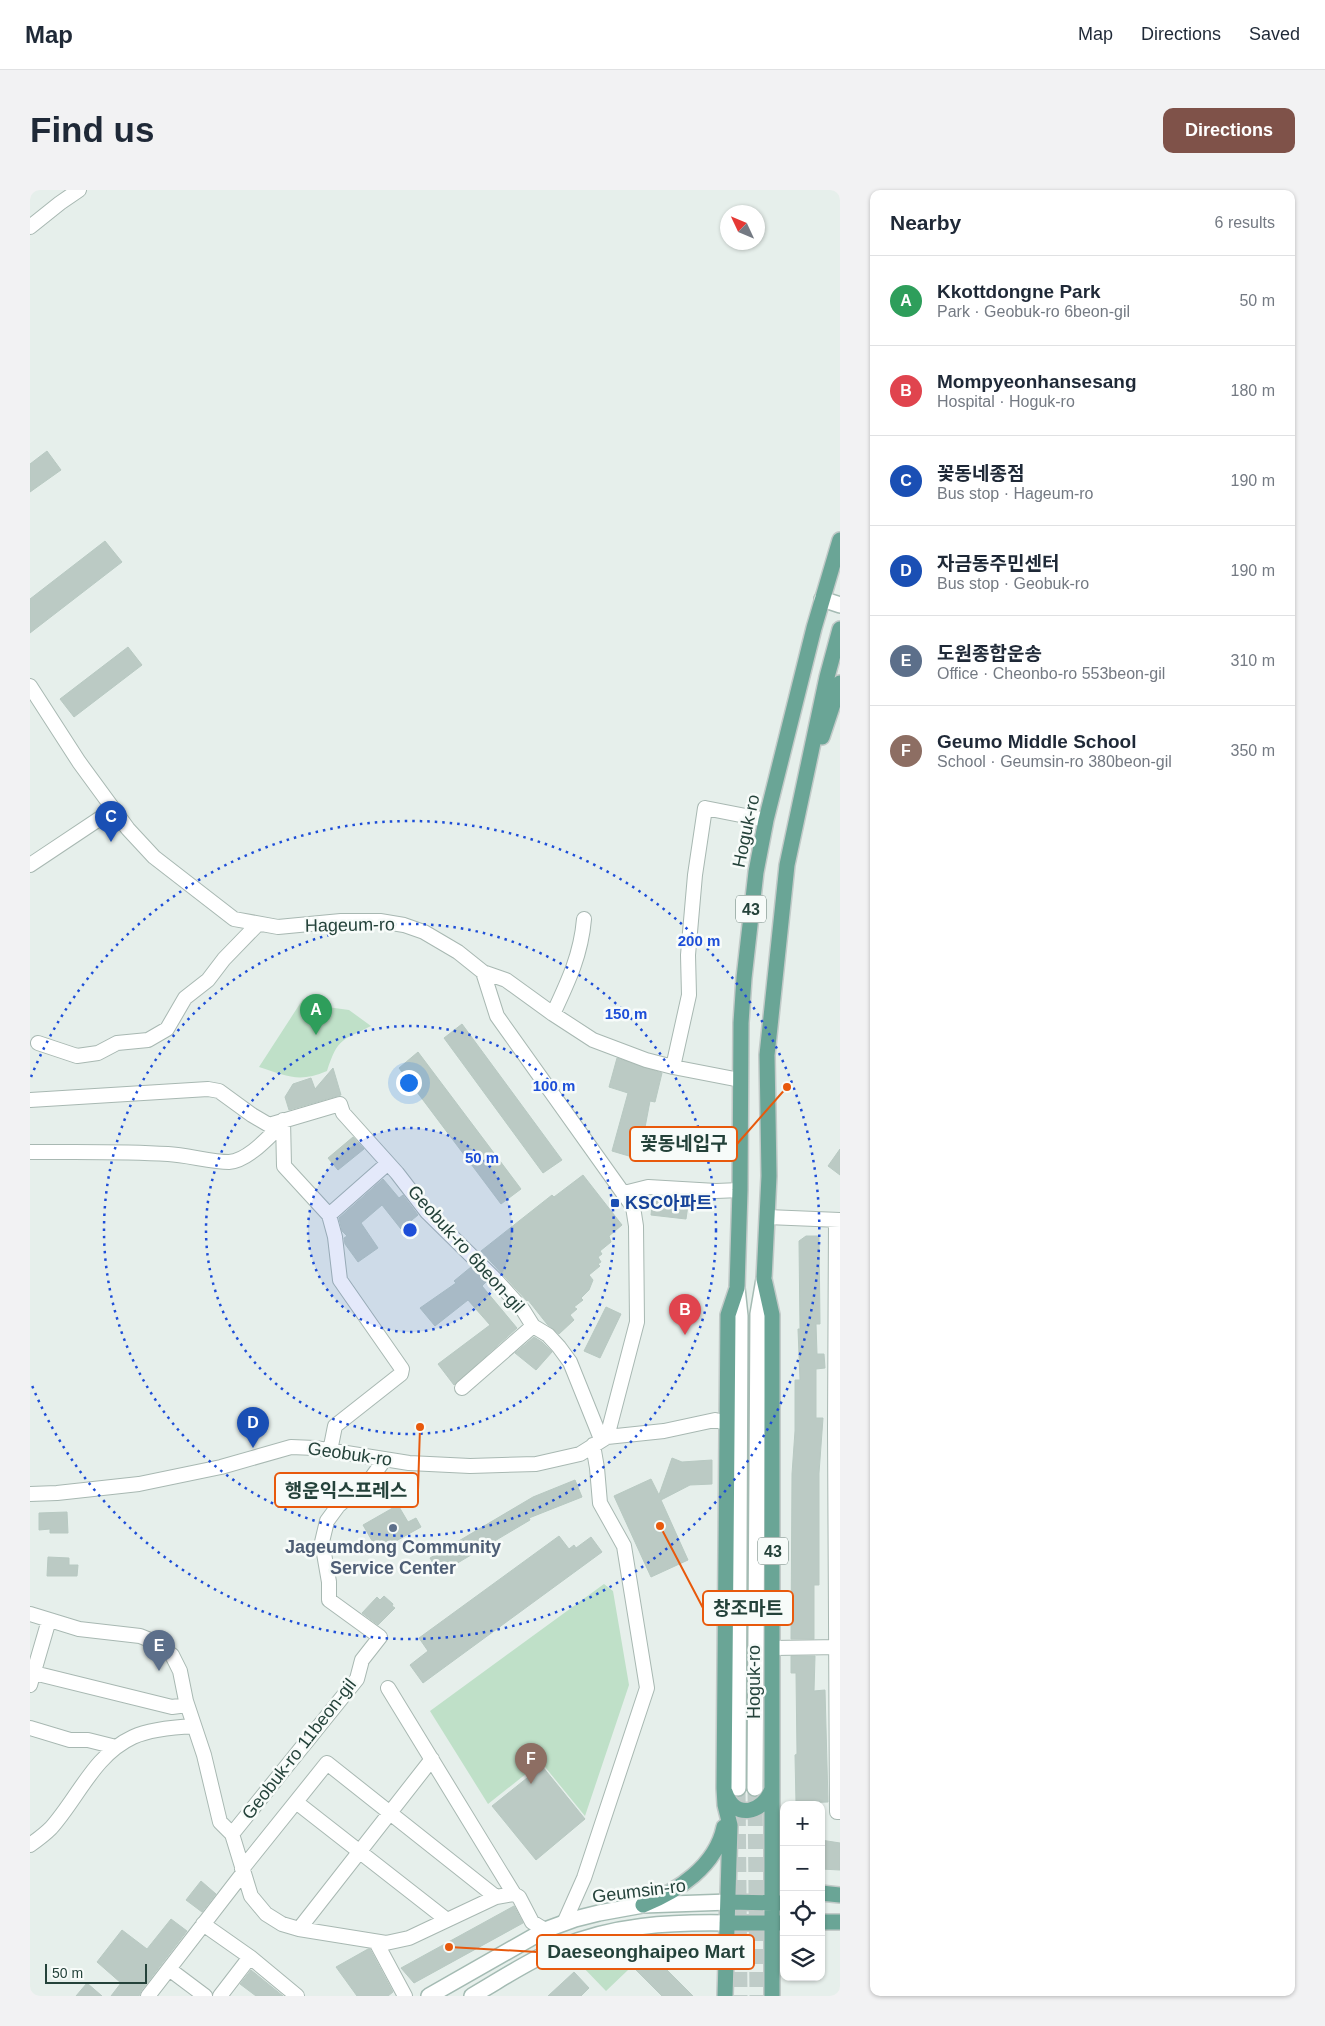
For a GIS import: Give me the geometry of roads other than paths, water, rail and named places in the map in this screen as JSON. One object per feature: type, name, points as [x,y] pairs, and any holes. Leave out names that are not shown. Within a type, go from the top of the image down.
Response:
[{"type":"main road","name":"Hoguk-ro","points":[[725,1996],[730,1825],[725,1805],[731,1788],[726,1423],[728,1316],[737,1288],[740,1190],[741,1023],[748,931],[756,872],[766,820],[822,599],[840,540]]},
{"type":"main road","name":"Hoguk-ro","points":[[772,1996],[778,1903],[773,1825],[772,1315],[764,1279],[769,1176],[767,1055],[787,865],[827,677],[840,630]]},
{"type":"main road","points":[[804,783],[832,712],[840,684]]},
{"type":"main road","points":[[731,1788],[730,1803],[740,1810],[746,1811],[765,1803],[773,1788]]},
{"type":"main road","points":[[643,1905],[674,1890],[701,1869],[716,1852],[723,1834],[725,1805]]},
{"type":"main road","name":"43","points":[[773,1825],[782,1846]]},
{"type":"main road","points":[[825,1893],[840,1895]]},
{"type":"main road","name":"Geumsin-ro","points":[[729,1902],[778,1903]]},
{"type":"main road","points":[[825,1903],[840,1902]]},
{"type":"main road","points":[[825,1922],[840,1922]]},
{"type":"main road","name":"Geumsin-ro","points":[[727,1923],[777,1923]]},
{"type":"street","points":[[30,228],[60,202],[79,190]]},
{"type":"street","points":[[822,599],[840,605]]},
{"type":"street","name":"Hageum-ro","points":[[30,686],[78,762],[128,829],[154,857],[234,919],[257,925],[278,927],[341,921],[380,921],[404,925],[424,932],[458,952],[482,972],[506,980],[593,1040],[646,1060],[740,1080]]},
{"type":"street","points":[[673,1067],[689,995],[688,956],[695,875],[706,808],[766,820]]},
{"type":"street","points":[[30,865],[114,809]]},
{"type":"street","points":[[553,1014],[573,971],[582,938],[584,919]]},
{"type":"street","points":[[38,1043],[77,1056],[98,1053],[117,1043],[148,1040],[167,1029],[185,998],[208,980],[224,959],[257,925]]},
{"type":"street","points":[[482,972],[497,1016],[624,1193],[633,1207],[636,1226],[637,1322],[600,1440],[597,1468],[600,1503],[624,1546],[647,1688],[584,1878],[564,1922]]},
{"type":"street","points":[[30,1100],[208,1089],[219,1092],[269,1125],[274,1132],[243,1157],[230,1162],[179,1155],[130,1152],[30,1152]]},
{"type":"street","name":"Geobuk-ro 6beon-gil","points":[[269,1125],[340,1104],[344,1113],[388,1163],[427,1212],[496,1280],[523,1310],[533,1326],[548,1336],[570,1362],[600,1440]]},
{"type":"street","points":[[284,1120],[284,1166],[329,1215],[335,1237],[340,1280],[402,1369],[401,1374],[335,1426],[330,1451]]},
{"type":"street","points":[[329,1215],[388,1163]]},
{"type":"street","points":[[624,1193],[648,1187],[716,1191],[740,1190]]},
{"type":"street","points":[[767,1217],[838,1220],[837,1812],[840,1812]]},
{"type":"street","name":"Hoguk-ro","points":[[755,1788],[758,1314],[764,1279]]},
{"type":"street","name":"Hoguk-ro","points":[[731,1788],[740,1316],[737,1288]]},
{"type":"street","points":[[462,1388],[533,1326]]},
{"type":"street","name":"Geobuk-ro","points":[[30,1494],[57,1494],[139,1484],[221,1468],[291,1446],[409,1463],[470,1466],[536,1464],[580,1454],[600,1440],[664,1431],[715,1420],[726,1423]]},
{"type":"street","name":"Geobuk-ro 11beon-gil","points":[[232,1834],[357,1679],[362,1660],[380,1638],[329,1600],[329,1582],[322,1542],[327,1521],[338,1506],[372,1478],[385,1460]]},
{"type":"street","points":[[30,1614],[79,1629],[140,1636],[150,1640],[172,1655],[180,1671],[187,1705],[204,1754],[220,1822],[232,1834],[251,1896],[261,1908],[282,1924],[299,1929],[376,1942],[397,1942],[496,1897],[514,1894]]},
{"type":"street","points":[[49,1620],[31,1676],[172,1707],[187,1705]]},
{"type":"street","points":[[773,1648],[838,1648]]},
{"type":"street","points":[[388,1688],[514,1894],[519,1897],[532,1922],[545,1930]]},
{"type":"street","points":[[30,1845],[51,1828],[89,1775],[116,1747],[135,1736],[173,1728],[194,1726]]},
{"type":"street","points":[[30,1728],[70,1740],[88,1740],[116,1747]]},
{"type":"street","points":[[299,1929],[432,1759]]},
{"type":"street","points":[[148,1996],[327,1763],[496,1897]]},
{"type":"street","points":[[296,1802],[447,1920]]},
{"type":"street","name":"Geumsin-ro","points":[[429,1996],[545,1930],[564,1922],[598,1913],[643,1905],[729,1902]]},
{"type":"street","name":"Geumsin-ro","points":[[472,1996],[552,1951],[596,1935],[646,1925],[727,1923]]},
{"type":"street","points":[[203,1924],[250,1957],[297,1996]]},
{"type":"street","points":[[376,1942],[405,1996]]},
{"type":"street","points":[[220,1996],[250,1957]]},
{"type":"street","points":[[169,1968],[205,1996]]},
{"type":"tunnel","points":[[738,1788],[740,1996]]},
{"type":"tunnel","points":[[755,1788],[757,1996]]},
{"type":"place","name":"꽃동네종점","points":[[111,842]]},
{"type":"place","name":"Kkottdongne Park","points":[[316,1035]]},
{"type":"place","name":"꽃동네입구","points":[[787,1087]]},
{"type":"place","name":"KSC아파트","points":[[615,1203]]},
{"type":"place","name":"Mompyeonhansesang","points":[[685,1335]]},
{"type":"place","name":"행운익스프레스","points":[[420,1427]]},
{"type":"place","name":"자금동주민센터","points":[[253,1448]]},
{"type":"place","name":"창조마트","points":[[660,1526]]},
{"type":"place","name":"Jageumdong Community Service Center","points":[[393,1528]]},
{"type":"place","name":"도원종합운송","points":[[159,1671]]},
{"type":"place","name":"Geumo Middle School","points":[[531,1784]]},
{"type":"place","name":"Daeseonghaipeo Mart","points":[[449,1947]]}]
